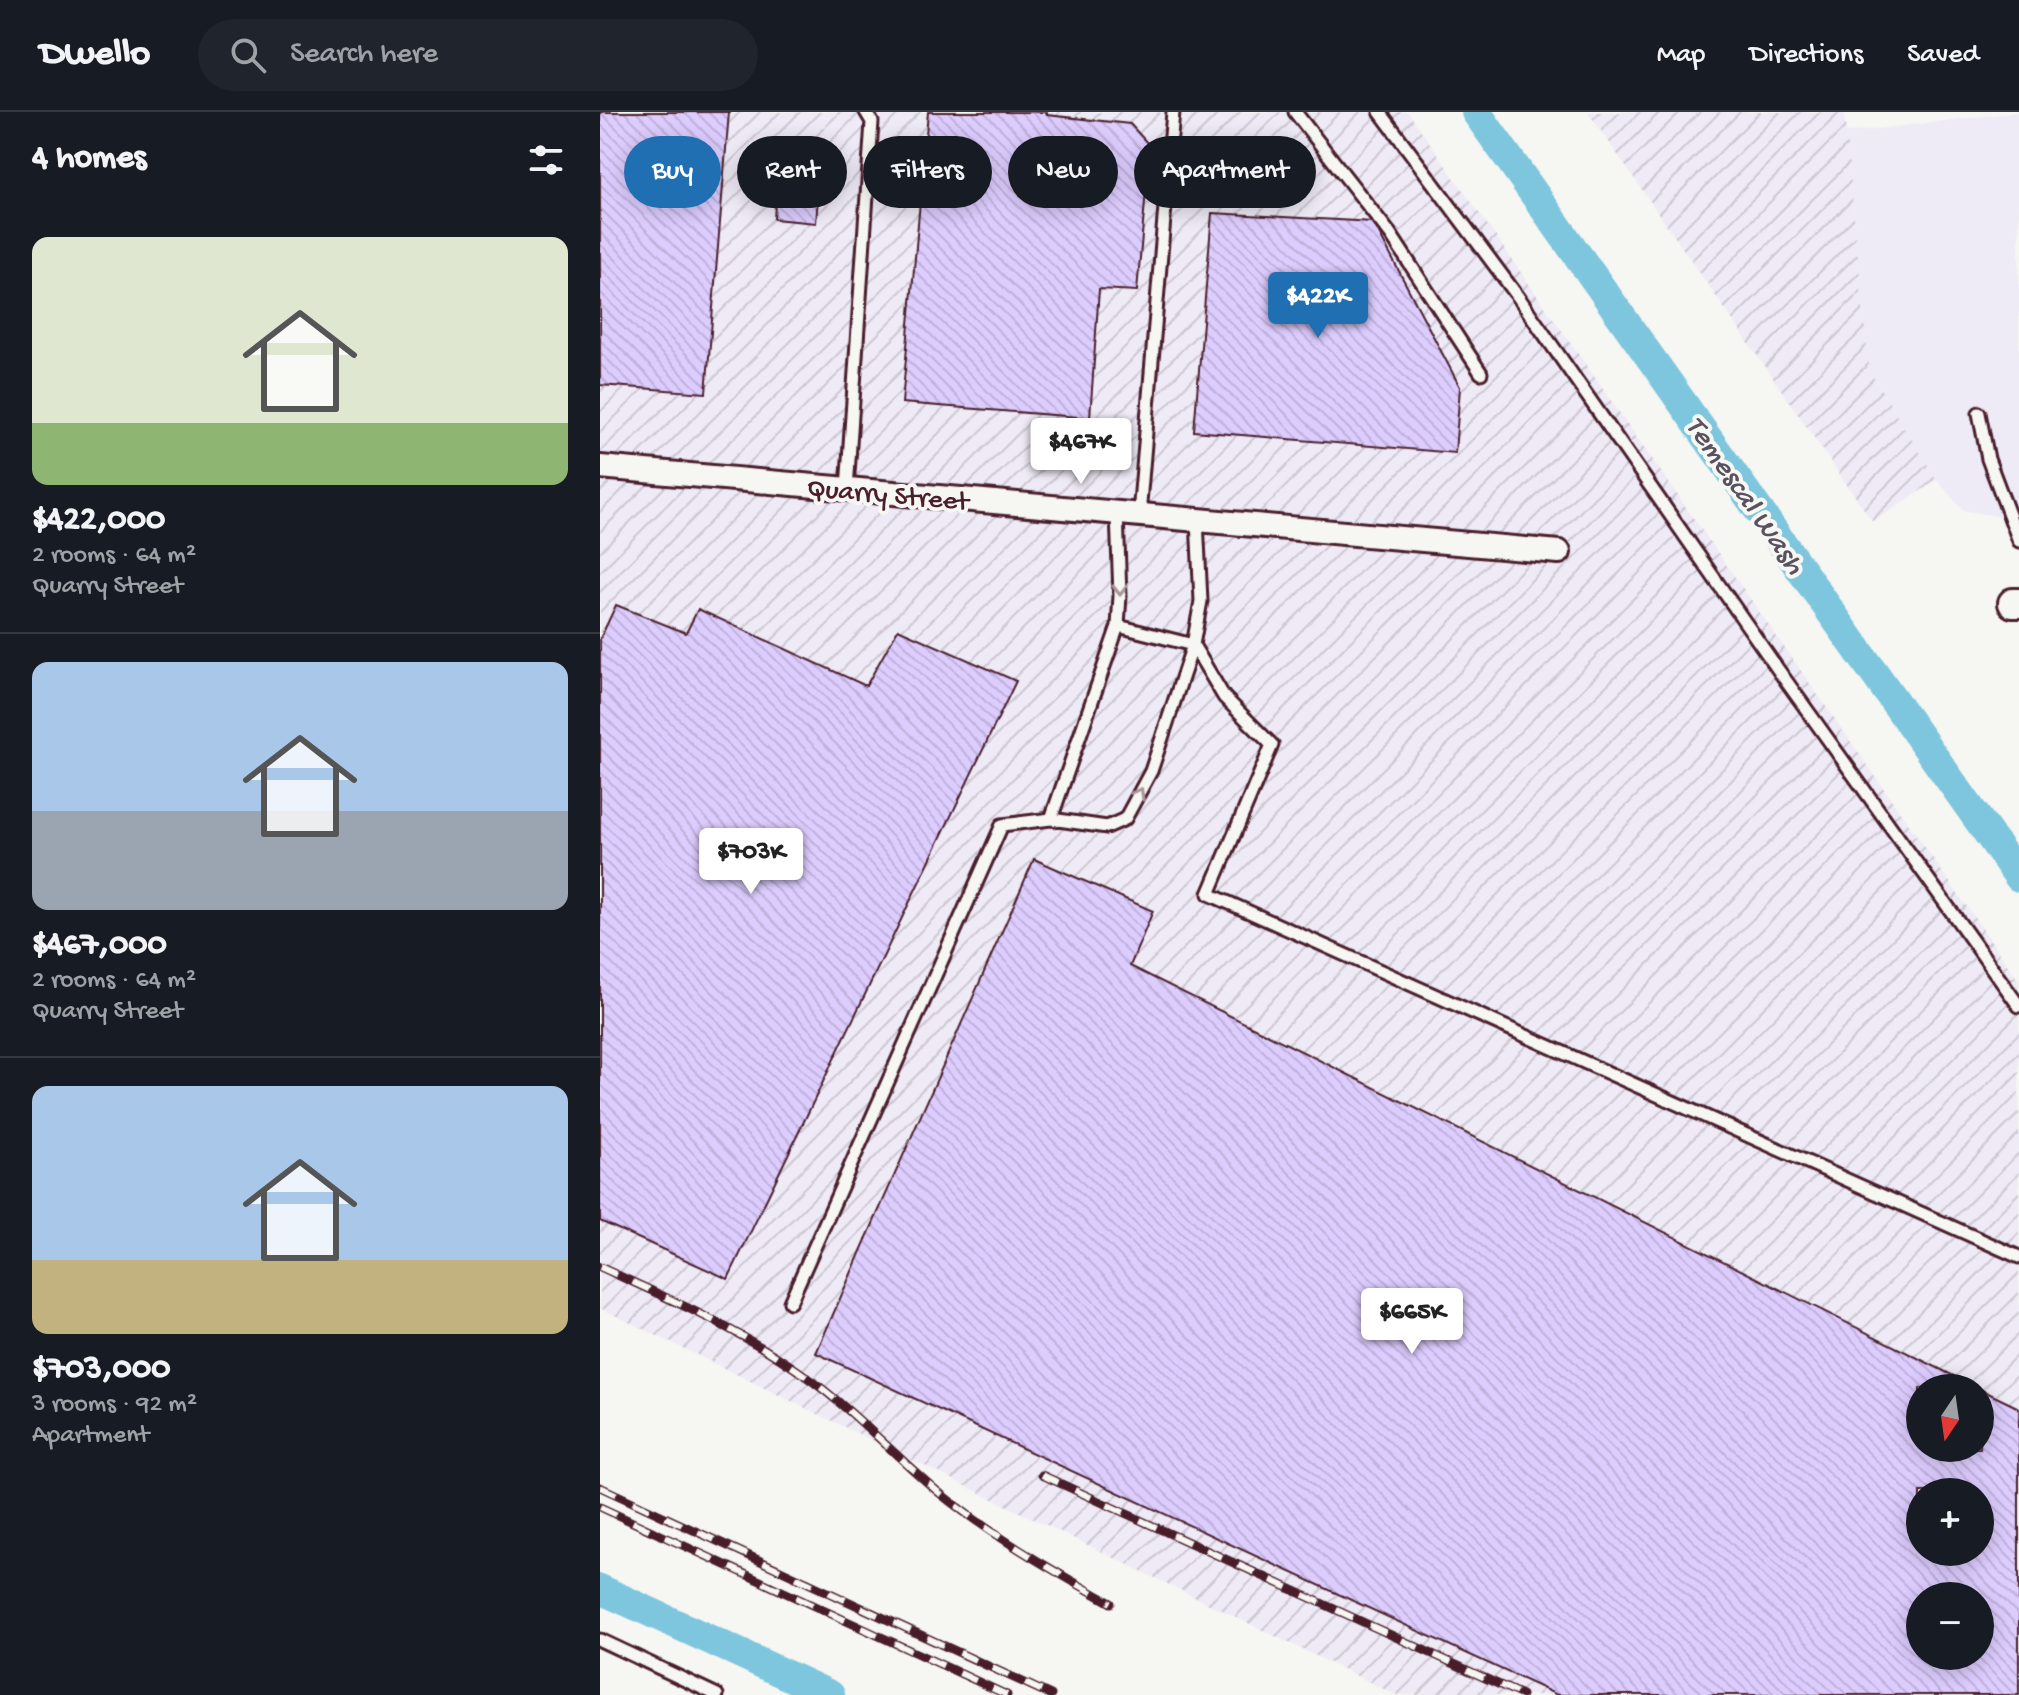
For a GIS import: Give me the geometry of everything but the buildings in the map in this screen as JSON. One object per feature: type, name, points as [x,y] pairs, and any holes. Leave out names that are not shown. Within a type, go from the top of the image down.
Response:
[{"type":"street","name":"Quarry Street","points":[[600,467],[1559,552]]},
{"type":"lane","points":[[847,489],[872,122],[866,112]]},
{"type":"lane","points":[[1051,819],[1118,626],[1173,112]]},
{"type":"lane","points":[[1295,112],[1391,235],[1481,373]]},
{"type":"lane","points":[[1380,112],[1519,298],[1779,671],[2019,1006]]},
{"type":"lane","points":[[1979,413],[1988,459],[2019,541]]},
{"type":"lane","points":[[790,1302],[1002,825],[1051,819],[1107,827],[1125,819],[1151,771],[1193,645],[1201,601],[1197,520]]},
{"type":"lane","points":[[1118,626],[1193,645],[1224,697],[1272,745],[1209,894],[2019,1257]]},
{"type":"lane","points":[[600,1640],[717,1695]]},
{"type":"shaded area","points":[[600,112],[1408,112],[2019,981],[2019,1695],[1396,1695],[600,1308]]},
{"type":"shaded area","points":[[1588,112],[1844,112],[1869,370],[1937,480],[1873,522]]},
{"type":"shaded area","points":[[2019,112],[2019,520],[1963,510],[1937,480],[1869,370],[1846,133]]},
{"type":"waterway","name":"Temescal Wash","points":[[1476,112],[2019,877]]},
{"type":"waterway","points":[[600,1589],[830,1695]]},
{"type":"railway","points":[[600,1267],[705,1316],[780,1359],[839,1402],[957,1507],[1021,1551],[1111,1603]]},
{"type":"railway","points":[[1042,1475],[1522,1695]]},
{"type":"railway","points":[[600,1487],[1051,1695]]},
{"type":"railway","points":[[600,1507],[1007,1695]]}]
